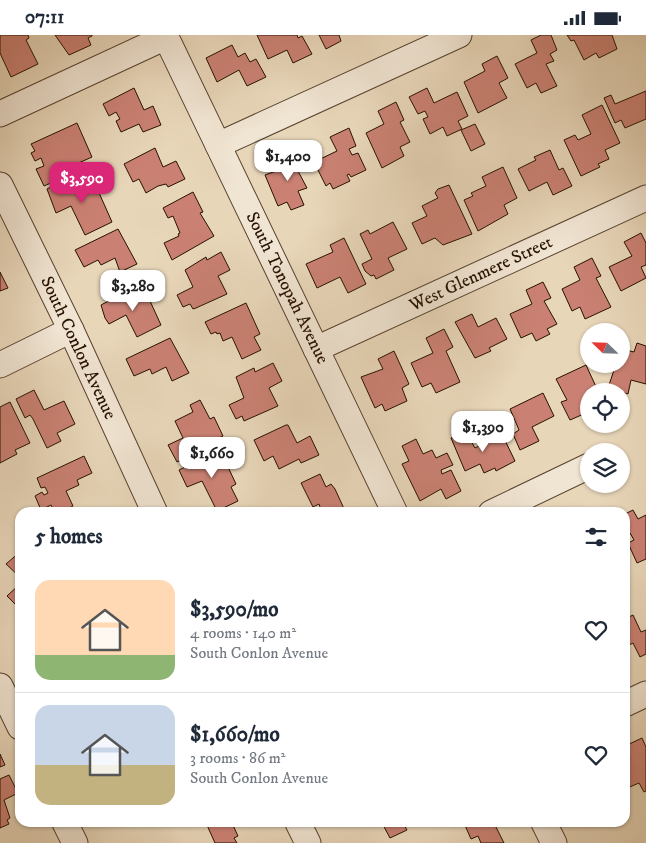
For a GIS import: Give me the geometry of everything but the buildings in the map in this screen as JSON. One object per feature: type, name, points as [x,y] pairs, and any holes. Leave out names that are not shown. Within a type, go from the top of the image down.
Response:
[{"type":"street","points":[[218,145],[459,35]]},
{"type":"street","name":"South Tonopah Avenue","points":[[131,42],[166,37],[392,507]]},
{"type":"street","points":[[0,114],[131,42]]},
{"type":"street","name":"South Conlon Avenue","points":[[0,185],[71,330],[152,507]]},
{"type":"street","name":"West Glenmere Street","points":[[316,349],[646,198]]},
{"type":"street","points":[[0,365],[71,330]]},
{"type":"street","points":[[504,507],[580,470]]},
{"type":"street","points":[[0,685],[15,716]]},
{"type":"street","points":[[630,702],[646,694]]},
{"type":"street","points":[[67,827],[75,843]]},
{"type":"street","points":[[300,827],[308,843]]},
{"type":"street","points":[[546,827],[554,843]]}]
